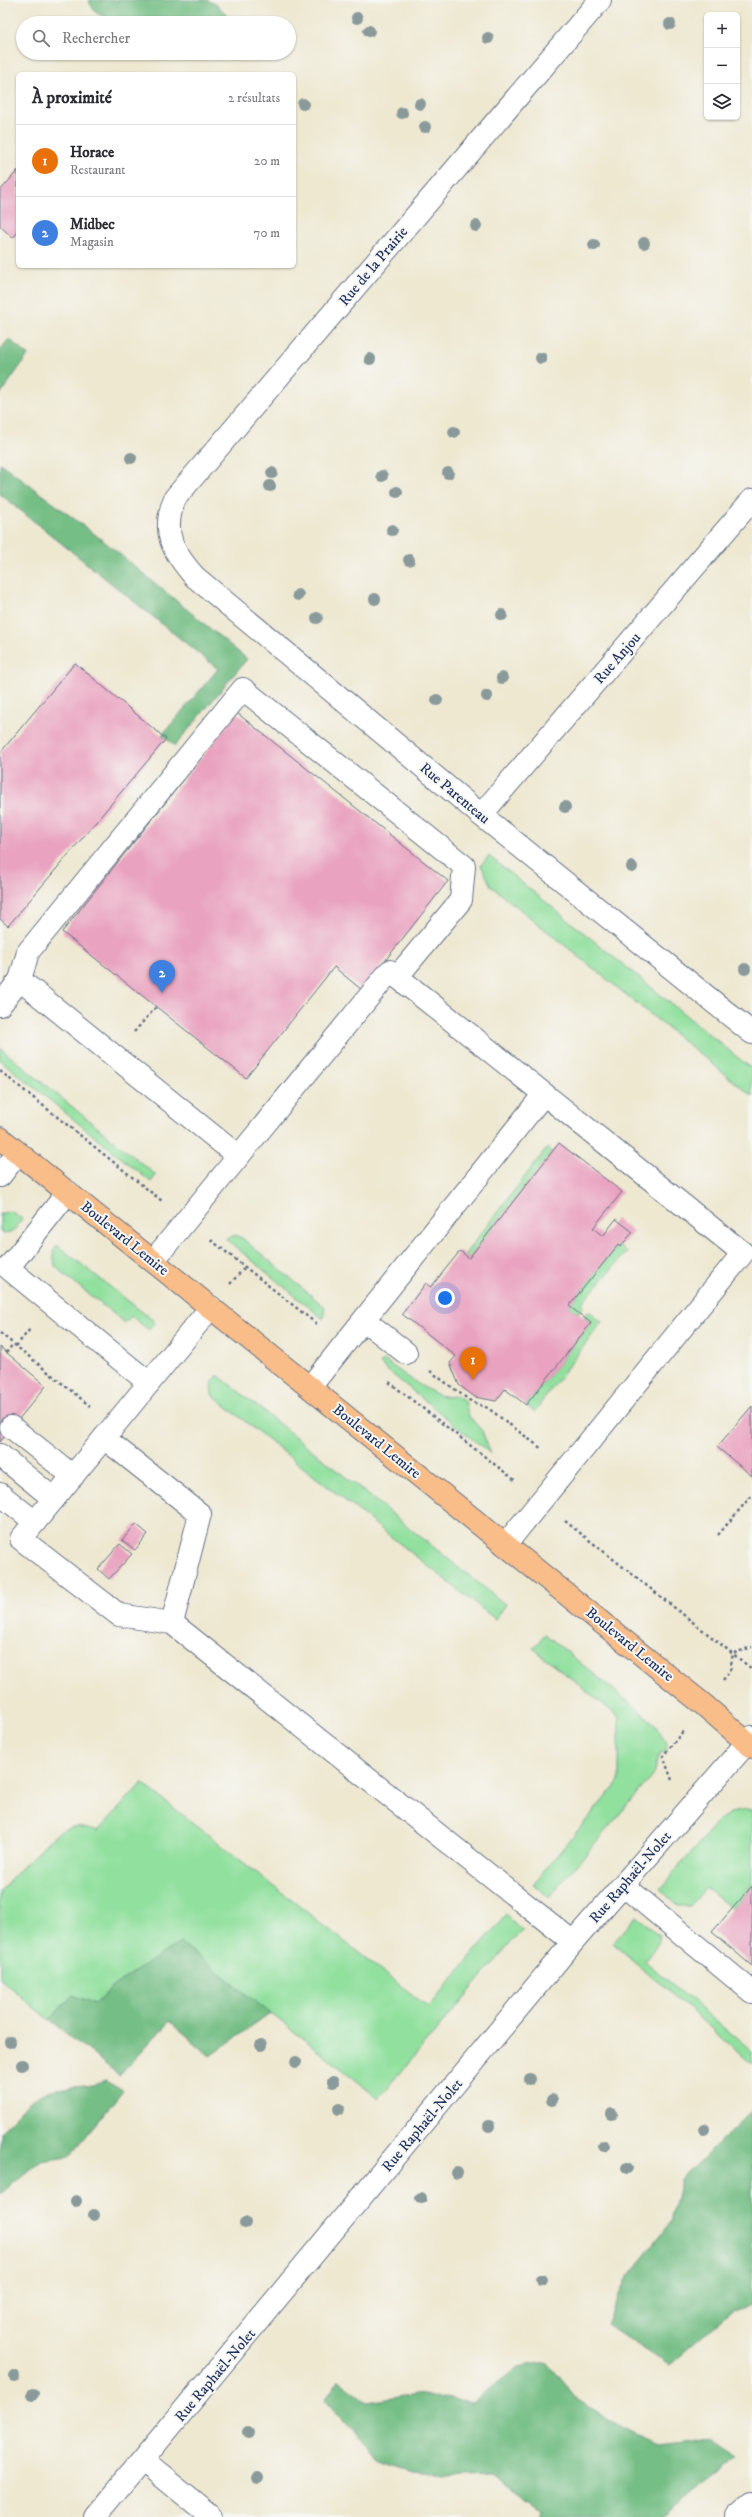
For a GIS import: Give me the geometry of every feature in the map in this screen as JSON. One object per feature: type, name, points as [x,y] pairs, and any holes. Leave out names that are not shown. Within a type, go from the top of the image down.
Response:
[{"type":"main road","name":"Boulevard Lemire","points":[[0,1138],[750,1742]]},
{"type":"street","name":"Rue de la Prairie","points":[[171,542],[167,529],[168,513],[175,498],[600,0]]},
{"type":"street","name":"Rue Anjou","points":[[481,815],[752,500]]},
{"type":"street","name":"Rue Parenteau","points":[[171,542],[181,561],[195,577],[481,815],[752,1033]]},
{"type":"street","points":[[0,1005],[20,980],[28,952],[243,689],[464,866],[461,900],[397,977]]},
{"type":"street","points":[[153,1261],[390,971],[743,1253],[506,1544]]},
{"type":"street","points":[[20,980],[238,1156]]},
{"type":"street","points":[[310,1387],[544,1094]]},
{"type":"street","points":[[0,1176],[18,1153]]},
{"type":"street","points":[[68,1192],[4,1269],[149,1383]]},
{"type":"street","points":[[211,1307],[21,1539],[119,1615],[172,1623],[573,1942]]},
{"type":"street","points":[[364,1320],[406,1353]]},
{"type":"street","points":[[11,1428],[73,1476]]},
{"type":"street","points":[[109,1432],[200,1514],[172,1623]]},
{"type":"street","points":[[0,1455],[54,1499]]},
{"type":"street","points":[[0,1494],[35,1522]]},
{"type":"street","name":"Rue Raphaël-Nolet","points":[[95,2517],[573,1942],[750,1742]]},
{"type":"street","points":[[623,1885],[752,1992]]},
{"type":"street","points":[[143,2461],[212,2517]]},
{"type":"street","points":[[736,2517],[752,2503]]},
{"type":"path","points":[[0,1071],[154,1195]]},
{"type":"path","points":[[221,1248],[319,1326]]},
{"type":"path","points":[[0,1334],[13,1344],[109,1432]]},
{"type":"path","points":[[6,1353],[13,1344]]},
{"type":"path","points":[[406,1353],[463,1396],[472,1402],[488,1408],[515,1429]]},
{"type":"path","points":[[386,1380],[506,1473]]},
{"type":"path","points":[[463,1396],[467,1391]]},
{"type":"path","points":[[718,1535],[752,1495]]},
{"type":"path","points":[[570,1524],[734,1653],[752,1669]]},
{"type":"path","points":[[734,1653],[752,1647]]},
{"type":"green space","points":[[88,0],[207,0],[217,5],[228,16],[103,16],[95,12]]},
{"type":"green space","points":[[9,339],[28,355],[0,395],[0,350]]},
{"type":"green space","points":[[0,463],[105,542],[247,659],[175,746],[162,735],[218,669],[0,494]]},
{"type":"green space","points":[[489,856],[752,1069],[752,1096],[491,886],[481,865]]},
{"type":"green space","points":[[0,1048],[156,1175],[151,1182],[0,1060]]},
{"type":"green space","points":[[547,1148],[552,1152],[469,1258],[465,1254]]},
{"type":"green space","points":[[11,1211],[22,1219],[13,1231],[4,1233],[0,1231],[0,1214]]},
{"type":"green space","points":[[235,1235],[242,1238],[325,1307],[323,1319],[226,1239]]},
{"type":"green space","points":[[57,1245],[155,1322],[149,1330],[131,1316],[125,1323],[61,1272],[55,1266],[53,1252]]},
{"type":"green space","points":[[618,1245],[627,1252],[582,1303],[584,1305],[578,1313],[569,1306]]},
{"type":"green space","points":[[589,1311],[602,1322],[534,1412],[526,1405],[591,1323],[584,1317]]},
{"type":"green space","points":[[385,1361],[430,1391],[449,1397],[456,1395],[465,1401],[469,1416],[482,1431],[491,1454],[383,1367],[380,1363]]},
{"type":"green space","points":[[218,1375],[506,1605],[495,1619],[213,1396],[211,1390],[212,1385]]},
{"type":"green space","points":[[545,1634],[653,1722],[665,1740],[667,1752],[660,1753],[654,1774],[549,1897],[533,1884],[619,1781],[619,1717],[533,1648]]},
{"type":"green space","points":[[142,1783],[428,2007],[506,1915],[522,1930],[379,2098],[215,1970],[116,1984],[95,2004],[73,1995],[49,2020],[0,1979],[0,1891],[50,1839],[58,1833],[65,1829],[77,1827],[98,1831]]},
{"type":"green space","points":[[752,1810],[752,1886],[732,1909],[706,1888],[690,1906],[678,1906],[660,1889],[719,1820],[730,1813]]},
{"type":"green space","points":[[637,1916],[659,1935],[659,1942],[645,1961],[752,2052],[752,2064],[613,1943]]},
{"type":"green space","points":[[180,1942],[270,2013],[210,2056],[170,2021],[119,2075],[49,2020],[73,1995],[95,2004],[116,1984]]},
{"type":"green space","points":[[106,2081],[123,2091],[69,2157],[41,2161],[0,2194],[0,2132],[10,2121],[31,2101],[45,2092],[91,2085]]},
{"type":"green space","points":[[752,2111],[752,2305],[731,2311],[669,2365],[606,2325],[626,2279],[671,2222],[681,2180]]},
{"type":"green space","points":[[547,2362],[578,2400],[626,2431],[655,2445],[713,2439],[739,2456],[662,2517],[538,2517],[540,2511],[491,2476],[443,2478],[377,2457],[325,2400],[338,2380],[368,2402],[416,2394],[473,2402],[518,2367]]},
{"type":"building","points":[[16,172],[16,234],[13,238],[0,226],[0,191]]},
{"type":"building","points":[[75,663],[166,739],[8,926],[0,919],[0,753]]},
{"type":"building","points":[[237,713],[448,881],[362,990],[334,967],[246,1078],[62,932]]},
{"type":"building","points":[[559,1143],[622,1192],[593,1228],[603,1236],[616,1219],[633,1232],[620,1247],[618,1245],[569,1306],[591,1323],[526,1405],[505,1389],[496,1401],[475,1397],[459,1385],[450,1363],[456,1356],[402,1314],[426,1283],[431,1287],[460,1251],[469,1258]]},
{"type":"building","points":[[0,1347],[46,1386],[0,1442]]},
{"type":"building","points":[[752,1406],[752,1476],[717,1447]]},
{"type":"building","points":[[136,1524],[148,1534],[135,1550],[122,1540]]},
{"type":"building","points":[[120,1544],[132,1554],[109,1579],[98,1569]]},
{"type":"building","points":[[752,1886],[752,1966],[712,1932]]},
{"type":"place","name":"Midbec","points":[[162,993]]},
{"type":"place","name":"Horace","points":[[473,1380]]}]
